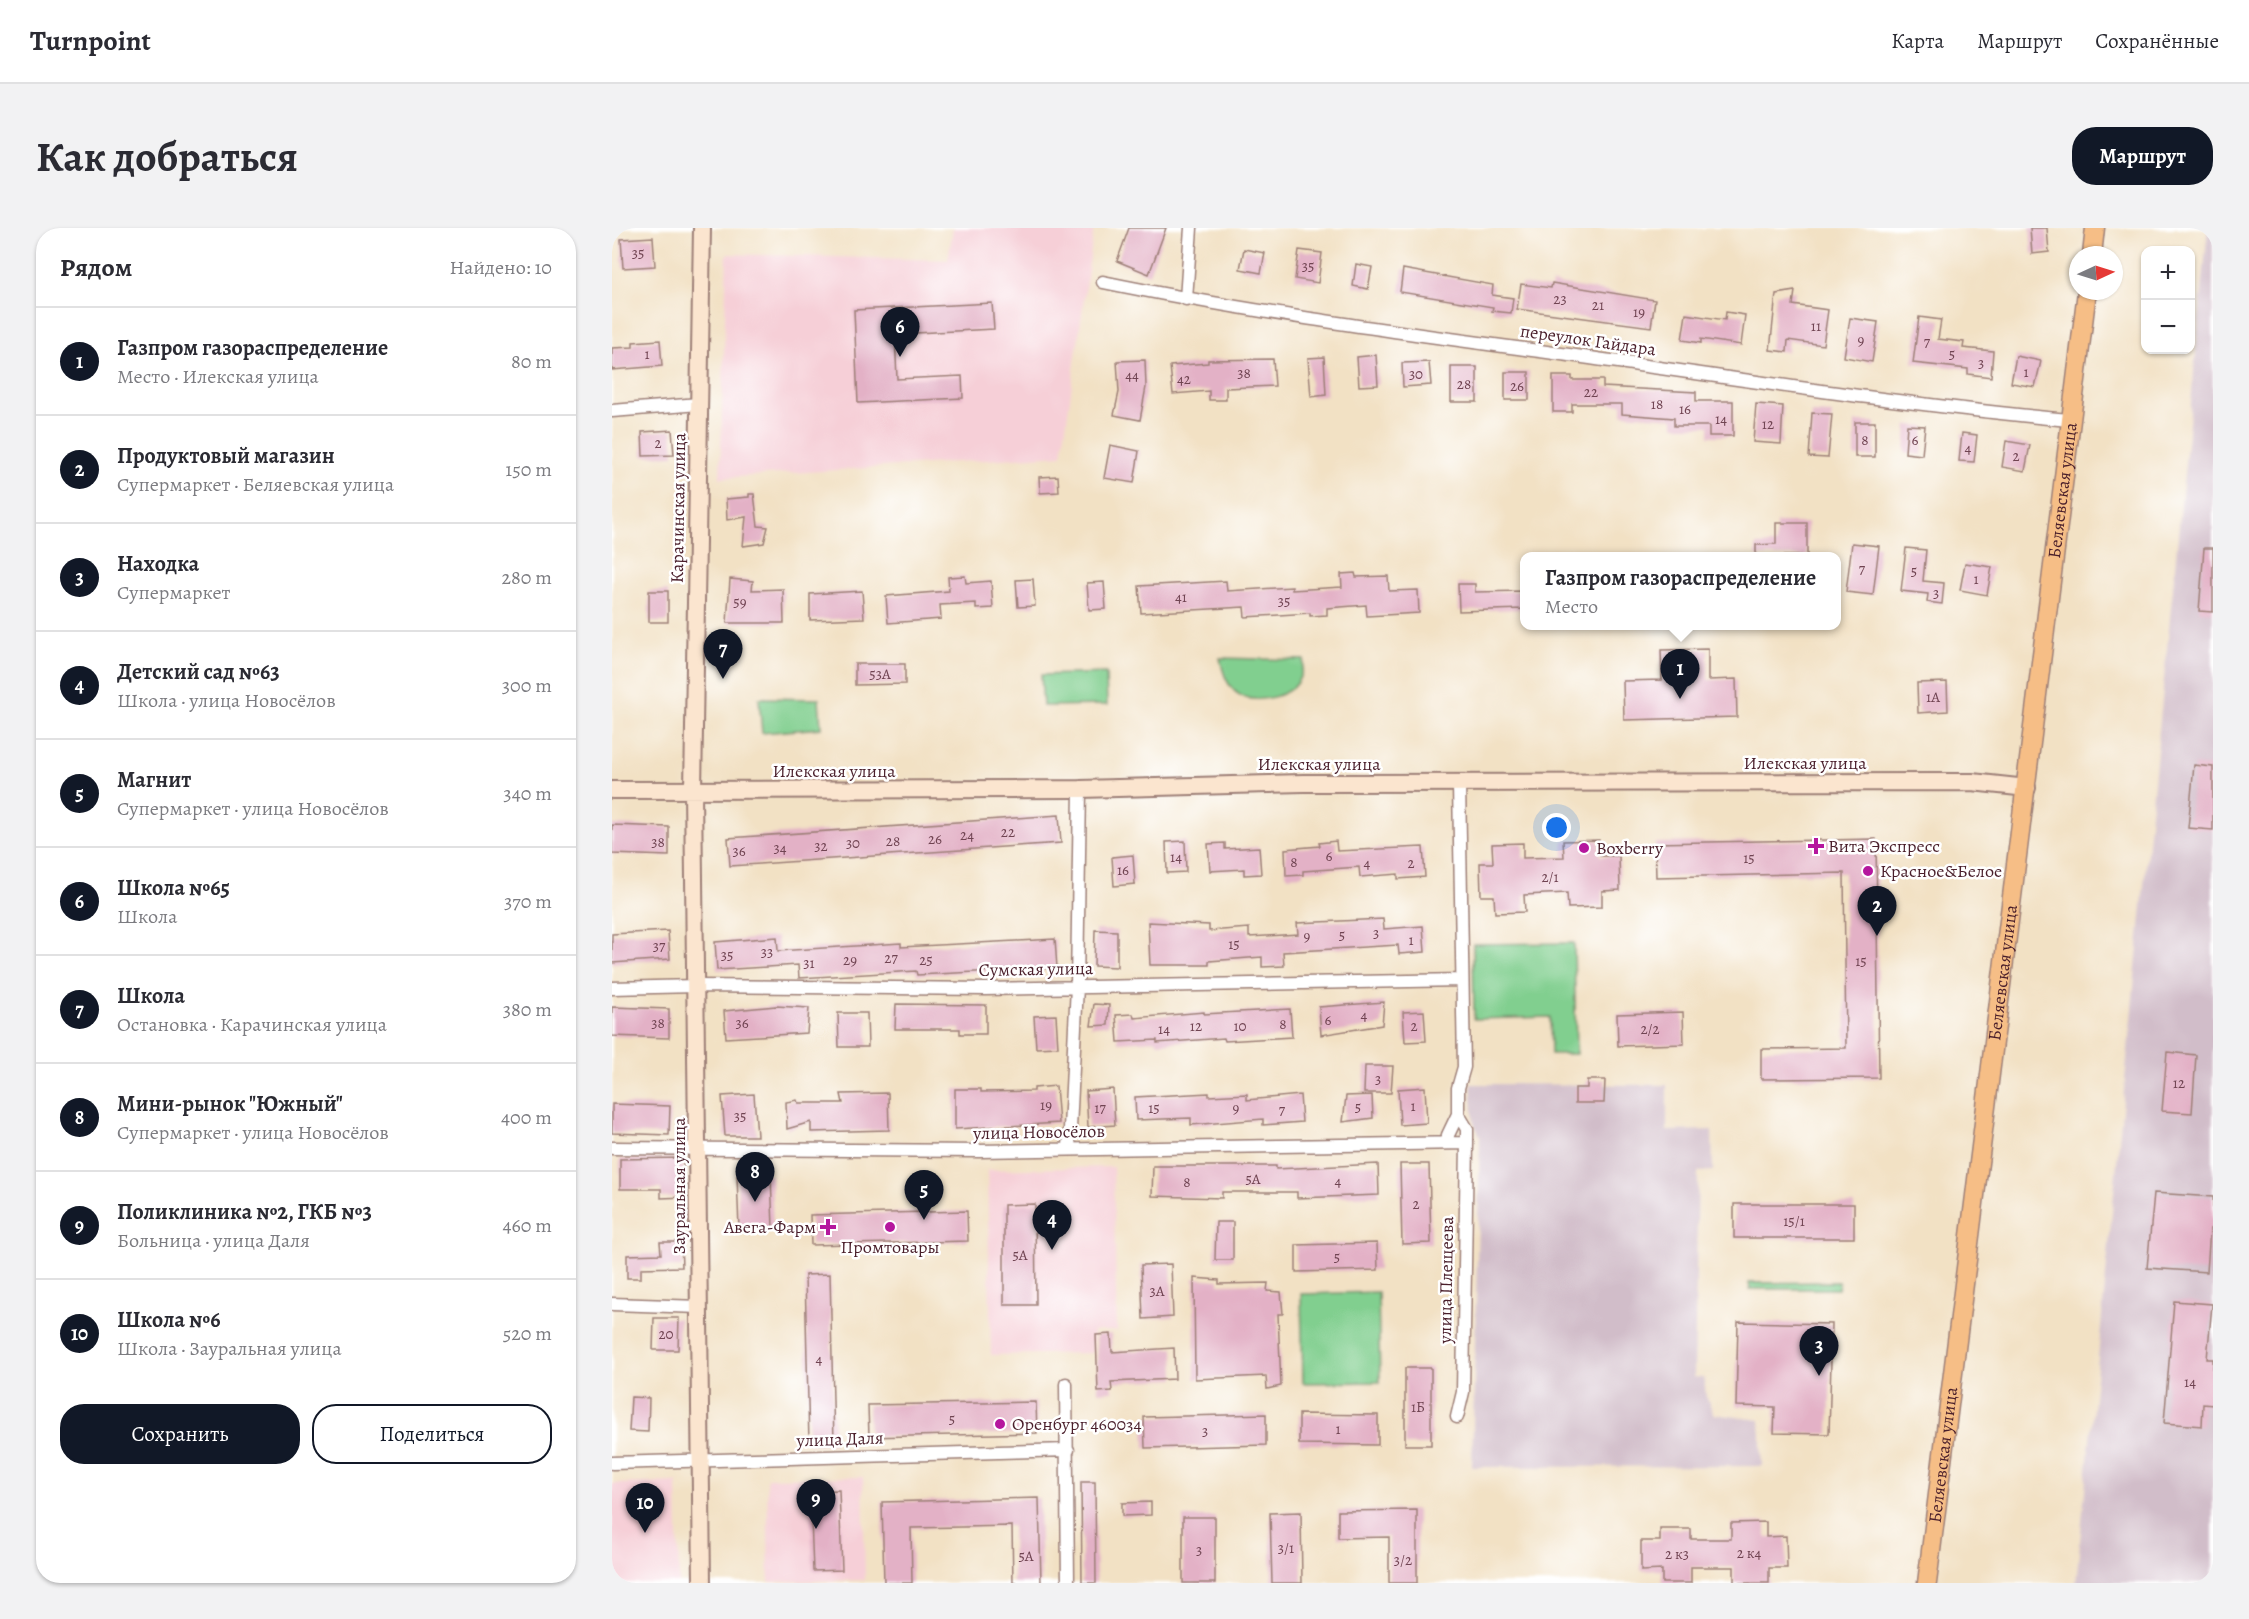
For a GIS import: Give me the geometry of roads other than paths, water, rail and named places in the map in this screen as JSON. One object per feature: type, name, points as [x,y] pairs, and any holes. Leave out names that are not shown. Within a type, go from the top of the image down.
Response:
[{"type":"main road","points":[[2093,246],[2095,228]]},
{"type":"main road","name":"Беляевская улица","points":[[1927,1583],[1968,1235],[2027,788],[2085,300]]},
{"type":"street","name":"Карачинская улица","points":[[693,790],[702,228]]},
{"type":"street","points":[[1186,299],[1191,228]]},
{"type":"street","name":"переулок Гайдара","points":[[1103,282],[1186,299],[1712,375],[2069,420]]},
{"type":"street","points":[[612,411],[699,404]]},
{"type":"street","name":"Илекская улица","points":[[612,790],[1080,789],[1304,783],[1961,782],[2027,788]]},
{"type":"street","points":[[1448,1143],[1448,1136],[1458,1114],[1458,1088],[1464,1068],[1459,784]]},
{"type":"street","points":[[1069,1149],[1077,986],[1080,789]]},
{"type":"street","name":"Зауральная улица","points":[[693,790],[699,1148],[702,1583]]},
{"type":"street","name":"Сумская улица","points":[[612,988],[697,986],[985,989],[1462,980]]},
{"type":"street","name":"улица Плещеева","points":[[1457,1417],[1463,1392],[1467,1143],[1467,1129],[1458,1114]]},
{"type":"street","name":"улица Новосёлов","points":[[612,1148],[979,1151],[1467,1143]]},
{"type":"street","points":[[612,1304],[700,1307]]},
{"type":"street","points":[[1066,1383],[1068,1583]]},
{"type":"street","name":"улица Даля","points":[[612,1463],[1068,1450]]},
{"type":"place","name":"Школа №65","points":[[900,357]]},
{"type":"place","name":"Школа","points":[[723,679]]},
{"type":"place","name":"Газпром газораспределение","points":[[1680,699]]},
{"type":"place","name":"Вита Экспресс","points":[[1816,846]]},
{"type":"place","name":"Boxberry","points":[[1584,848]]},
{"type":"place","name":"Красное&Белое","points":[[1868,871]]},
{"type":"place","name":"Продуктовый магазин","points":[[1877,936]]},
{"type":"place","name":"Мини-рынок \"Южный\"","points":[[755,1202]]},
{"type":"place","name":"Магнит","points":[[924,1220]]},
{"type":"place","name":"Авега-Фарм","points":[[828,1227]]},
{"type":"place","name":"Промтовары","points":[[890,1227]]},
{"type":"place","name":"Детский сад №63","points":[[1052,1250]]},
{"type":"place","name":"Находка","points":[[1819,1376]]},
{"type":"place","name":"Оренбург 460034","points":[[1000,1424]]},
{"type":"place","name":"Поликлиника №2, ГКБ №3","points":[[816,1529]]},
{"type":"place","name":"Школа №6","points":[[645,1533]]}]
